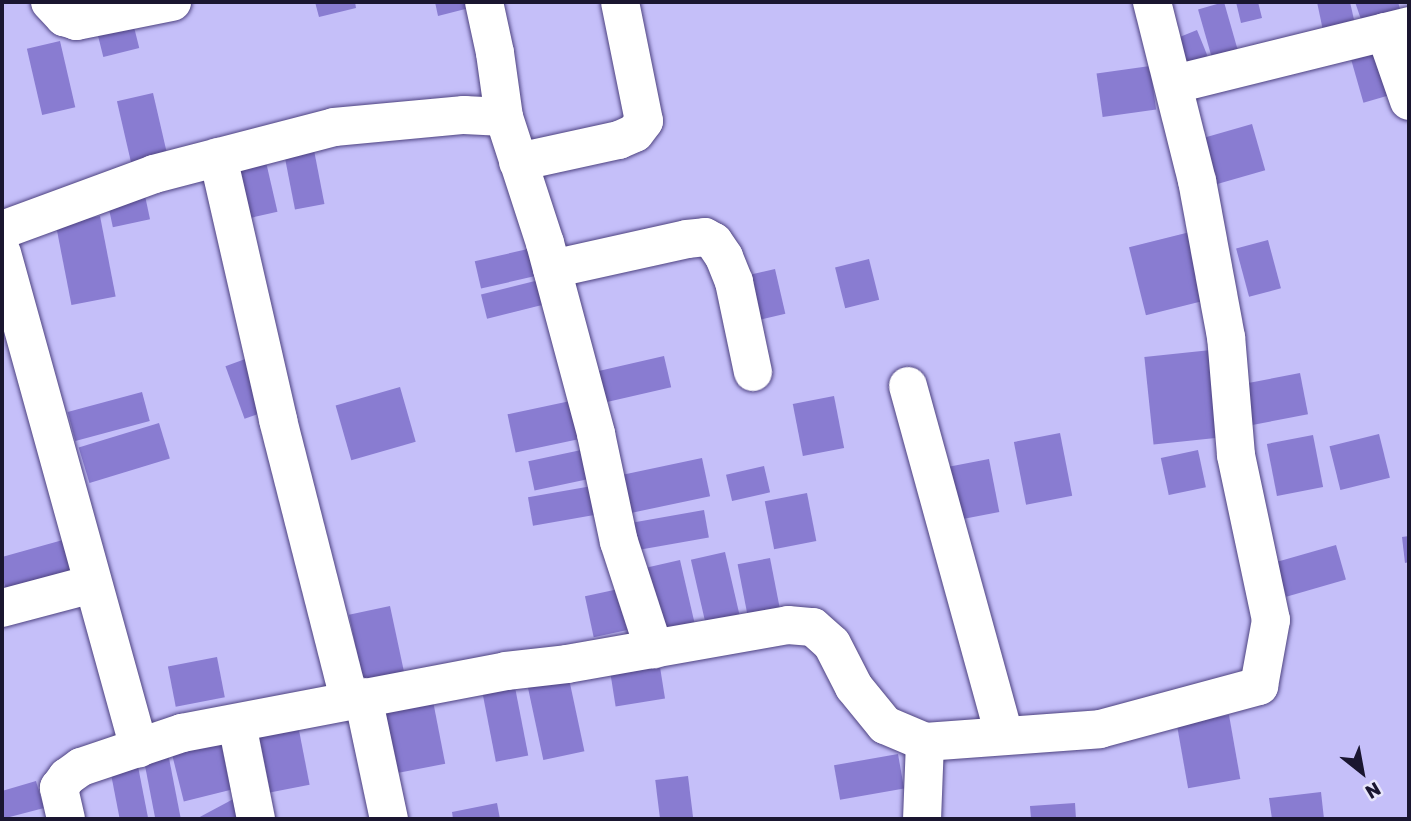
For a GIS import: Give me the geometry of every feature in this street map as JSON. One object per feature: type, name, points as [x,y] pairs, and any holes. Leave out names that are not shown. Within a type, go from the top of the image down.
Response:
[{"type":"street","points":[[50,2],[64,17],[76,21],[172,2]]},
{"type":"street","points":[[484,2],[504,117],[552,269],[596,434],[619,542],[654,649]]},
{"type":"street","points":[[518,162],[620,140],[635,133],[644,121],[620,2]]},
{"type":"street","points":[[66,819],[59,788],[67,777],[81,767],[182,733],[506,671],[654,649],[788,625],[813,627],[832,644],[854,687],[885,725],[925,742],[1100,729],[1259,687],[1271,620],[1237,455],[1226,337],[1175,84],[1152,2]]},
{"type":"street","points":[[1175,84],[1397,29],[1409,101]]},
{"type":"street","points":[[2,230],[154,174],[334,127],[464,115],[504,117]]},
{"type":"street","points":[[218,158],[278,420],[389,819]]},
{"type":"street","points":[[552,269],[705,237],[714,242],[724,257],[734,282],[753,372]]},
{"type":"street","points":[[2,254],[139,748]]},
{"type":"street","points":[[908,386],[1004,735]]},
{"type":"street","points":[[2,608],[92,584]]},
{"type":"street","points":[[237,724],[256,819]]},
{"type":"street","points":[[922,819],[925,742]]},
{"type":"building","points":[[315,2],[355,2],[356,8],[319,17]]},
{"type":"building","points":[[435,2],[476,2],[477,6],[438,16]]},
{"type":"building","points":[[1224,2],[1240,58],[1214,65],[1198,9]]},
{"type":"building","points":[[1236,2],[1258,2],[1262,18],[1241,23]]},
{"type":"building","points":[[1317,2],[1350,2],[1357,33],[1325,40]]},
{"type":"building","points":[[1355,2],[1398,2],[1402,16],[1364,28]]},
{"type":"building","points":[[131,15],[139,48],[103,57],[95,24]]},
{"type":"building","points":[[1197,30],[1212,67],[1188,77],[1173,40]]},
{"type":"building","points":[[60,41],[75,107],[42,115],[27,49]]},
{"type":"building","points":[[1384,51],[1396,93],[1363,103],[1351,60]]},
{"type":"building","points":[[1150,66],[1156,110],[1103,117],[1097,74]]},
{"type":"building","points":[[153,93],[168,156],[132,165],[117,101]]},
{"type":"building","points":[[1252,124],[1265,170],[1209,186],[1196,140]]},
{"type":"building","points":[[313,145],[324,204],[295,210],[284,151]]},
{"type":"building","points":[[266,162],[277,212],[242,220],[231,170]]},
{"type":"building","points":[[144,191],[150,219],[113,227],[107,199]]},
{"type":"building","points":[[100,216],[116,296],[71,305],[56,225]]},
{"type":"building","points":[[1194,231],[1211,299],[1146,315],[1129,247]]},
{"type":"building","points":[[1268,240],[1281,288],[1249,297],[1236,249]]},
{"type":"building","points":[[541,246],[547,273],[481,289],[475,261]]},
{"type":"building","points":[[869,259],[879,300],[845,308],[835,267]]},
{"type":"building","points":[[775,269],[785,314],[748,322],[738,278]]},
{"type":"building","points":[[547,278],[553,302],[487,319],[481,294]]},
{"type":"building","points":[[1211,350],[1220,438],[1154,445],[1144,357]]},
{"type":"building","points":[[664,356],[671,387],[606,402],[599,371]]},
{"type":"building","points":[[248,358],[267,411],[245,419],[225,366]]},
{"type":"building","points":[[1300,373],[1308,414],[1247,426],[1239,385]]},
{"type":"building","points":[[400,387],[416,442],[351,460],[336,405]]},
{"type":"building","points":[[142,392],[150,421],[75,441],[68,412]]},
{"type":"building","points":[[834,396],[844,448],[803,456],[793,404]]},
{"type":"building","points":[[575,400],[583,438],[516,452],[508,414]]},
{"type":"building","points":[[159,423],[170,458],[89,483],[79,448]]},
{"type":"building","points":[[1060,433],[1072,496],[1026,505],[1014,442]]},
{"type":"building","points":[[1379,434],[1390,478],[1340,490],[1330,446]]},
{"type":"building","points":[[1313,435],[1323,487],[1277,496],[1267,444]]},
{"type":"building","points":[[586,449],[592,478],[535,491],[528,461]]},
{"type":"building","points":[[1198,450],[1206,487],[1169,495],[1161,458]]},
{"type":"building","points":[[702,458],[710,496],[631,513],[623,475]]},
{"type":"building","points":[[989,459],[999,512],[955,521],[945,468]]},
{"type":"building","points":[[764,466],[770,492],[732,501],[726,475]]},
{"type":"building","points":[[592,486],[597,515],[533,526],[528,497]]},
{"type":"building","points":[[807,493],[816,541],[774,549],[765,501]]},
{"type":"building","points":[[704,510],[709,538],[631,551],[626,524]]},
{"type":"building","points":[[1409,536],[1409,562],[1405,563],[1402,537]]},
{"type":"building","points":[[70,538],[80,573],[7,594],[2,576],[2,557]]},
{"type":"building","points":[[1336,545],[1346,580],[1286,597],[1276,562]]},
{"type":"building","points":[[725,552],[741,622],[707,630],[691,560]]},
{"type":"building","points":[[770,558],[780,609],[748,615],[738,564]]},
{"type":"building","points":[[680,560],[694,622],[659,630],[645,568]]},
{"type":"building","points":[[628,587],[637,628],[594,637],[585,596]]},
{"type":"building","points":[[390,606],[404,672],[363,680],[349,615]]},
{"type":"building","points":[[217,657],[225,697],[176,707],[168,667]]},
{"type":"building","points":[[660,667],[665,699],[616,706],[611,675]]},
{"type":"building","points":[[568,674],[584,751],[543,760],[527,683]]},
{"type":"building","points":[[513,677],[528,756],[496,762],[481,683]]},
{"type":"building","points":[[433,701],[445,764],[396,773],[384,711]]},
{"type":"building","points":[[1229,715],[1240,779],[1188,788],[1177,724]]},
{"type":"building","points":[[297,720],[310,785],[260,795],[247,730]]},
{"type":"building","points":[[227,735],[240,787],[184,801],[171,749]]},
{"type":"building","points":[[168,753],[181,819],[155,819],[143,758]]},
{"type":"building","points":[[898,754],[904,788],[840,800],[834,765]]},
{"type":"building","points":[[136,756],[148,819],[120,819],[109,761]]},
{"type":"building","points":[[688,776],[693,819],[660,819],[655,780]]},
{"type":"building","points":[[36,781],[44,808],[2,819],[2,791]]},
{"type":"building","points":[[1321,792],[1324,819],[1272,819],[1269,798]]},
{"type":"building","points":[[239,796],[249,819],[196,819]]},
{"type":"building","points":[[497,803],[500,819],[453,819],[452,812]]},
{"type":"building","points":[[1075,803],[1076,819],[1031,819],[1030,806]]}]
